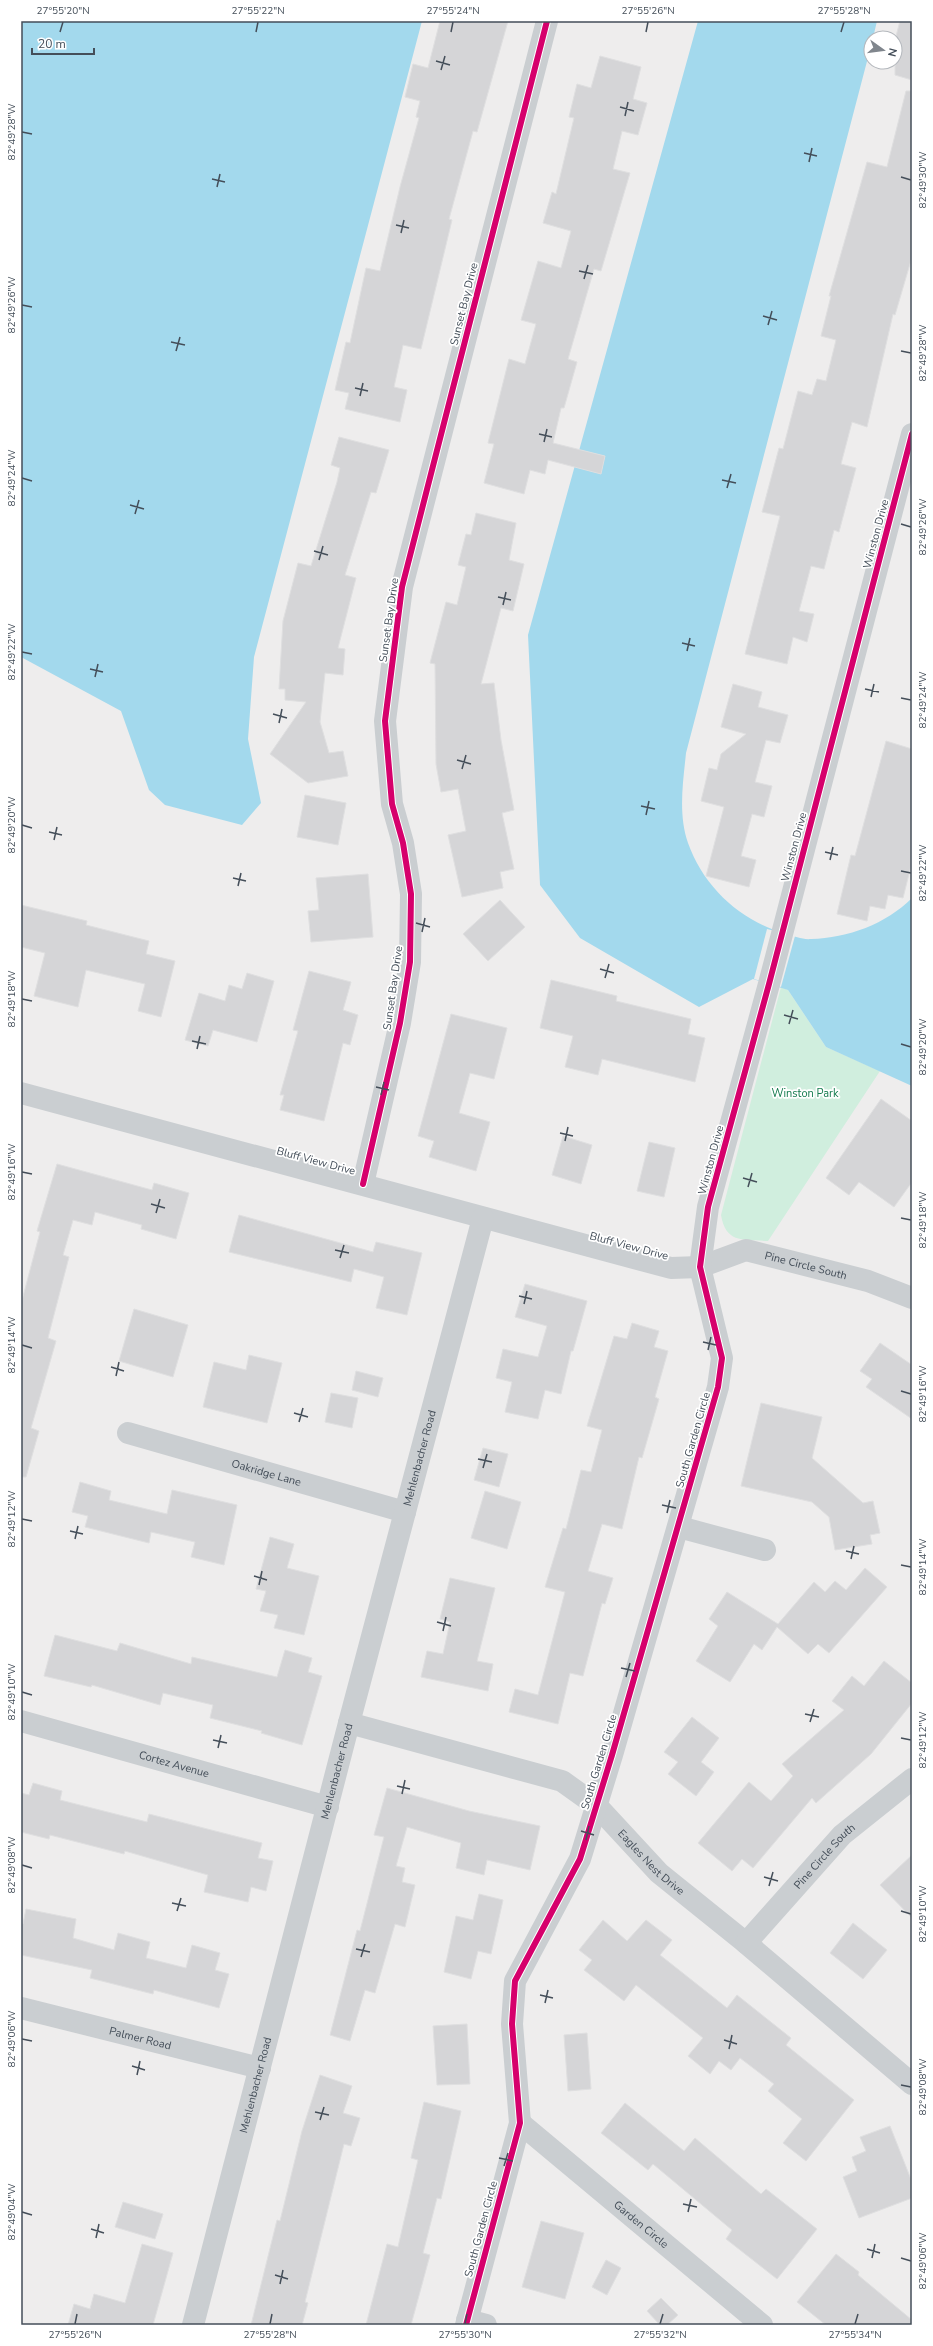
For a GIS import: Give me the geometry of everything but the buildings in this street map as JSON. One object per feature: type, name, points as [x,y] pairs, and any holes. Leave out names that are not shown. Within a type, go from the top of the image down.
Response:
[{"type":"street","name":"Sunset Bay Drive","points":[[363,1184],[400,1023],[410,962],[411,894],[403,843],[392,804],[384,722],[402,587],[547,21]]},
{"type":"street","name":"Winston Drive","points":[[700,1267],[708,1207],[769,984],[912,434]]},
{"type":"street","name":"Bluff View Drive","points":[[21,1093],[671,1268],[700,1267]]},
{"type":"street","name":"Mehlenbacher Road","points":[[193,2325],[328,1807],[348,1723],[483,1218]]},
{"type":"street","name":"Pine Circle South","points":[[700,1267],[746,1250],[868,1281],[912,1298]]},
{"type":"street","name":"South Garden Circle","points":[[473,2323],[520,2123],[512,2024],[514,1981],[580,1859],[679,1527],[718,1387],[722,1358],[700,1267]]},
{"type":"street","name":"Oakridge Lane","points":[[128,1433],[405,1512]]},
{"type":"street","points":[[679,1527],[765,1550]]},
{"type":"street","name":"Cortez Avenue","points":[[21,1721],[328,1807]]},
{"type":"street","name":"Eagles Nest Drive","points":[[348,1723],[562,1782],[597,1806],[659,1873],[746,1942],[912,2084]]},
{"type":"street","name":"Pine Circle South","points":[[746,1942],[842,1835],[912,1779]]},
{"type":"street","name":"Palmer Road","points":[[21,2008],[260,2068]]},
{"type":"street","name":"Garden Circle","points":[[520,2123],[762,2325]]},
{"type":"green space","name":"Winston Park","points":[[781,987],[788,990],[826,1047],[880,1071],[768,1241],[743,1240],[731,1235],[727,1231],[723,1224],[721,1215]]},
{"type":"water","points":[[21,21],[422,21],[254,657],[248,739],[261,803],[242,825],[165,805],[149,790],[121,711],[21,657]]},
{"type":"water","points":[[698,21],[877,21],[875,30],[863,30],[863,70],[865,70],[686,753],[682,810],[688,843],[704,875],[714,888],[740,912],[770,928],[805,939],[839,936],[866,928],[878,922],[902,907],[912,898],[912,1086],[826,1047],[788,990],[753,979],[699,1007],[580,938],[540,885],[528,635]]},
{"type":"pier","points":[[767,929],[795,936],[781,987],[754,979]]},
{"type":"cycle path","points":[[363,1184],[400,1023],[410,962],[411,894],[403,843],[392,804],[385,721],[402,587],[547,21]]},
{"type":"cycle path","points":[[466,2325],[520,2123],[512,2024],[515,1981],[580,1859],[612,1755],[718,1387],[722,1358],[700,1267],[708,1207],[769,984],[912,434]]}]
